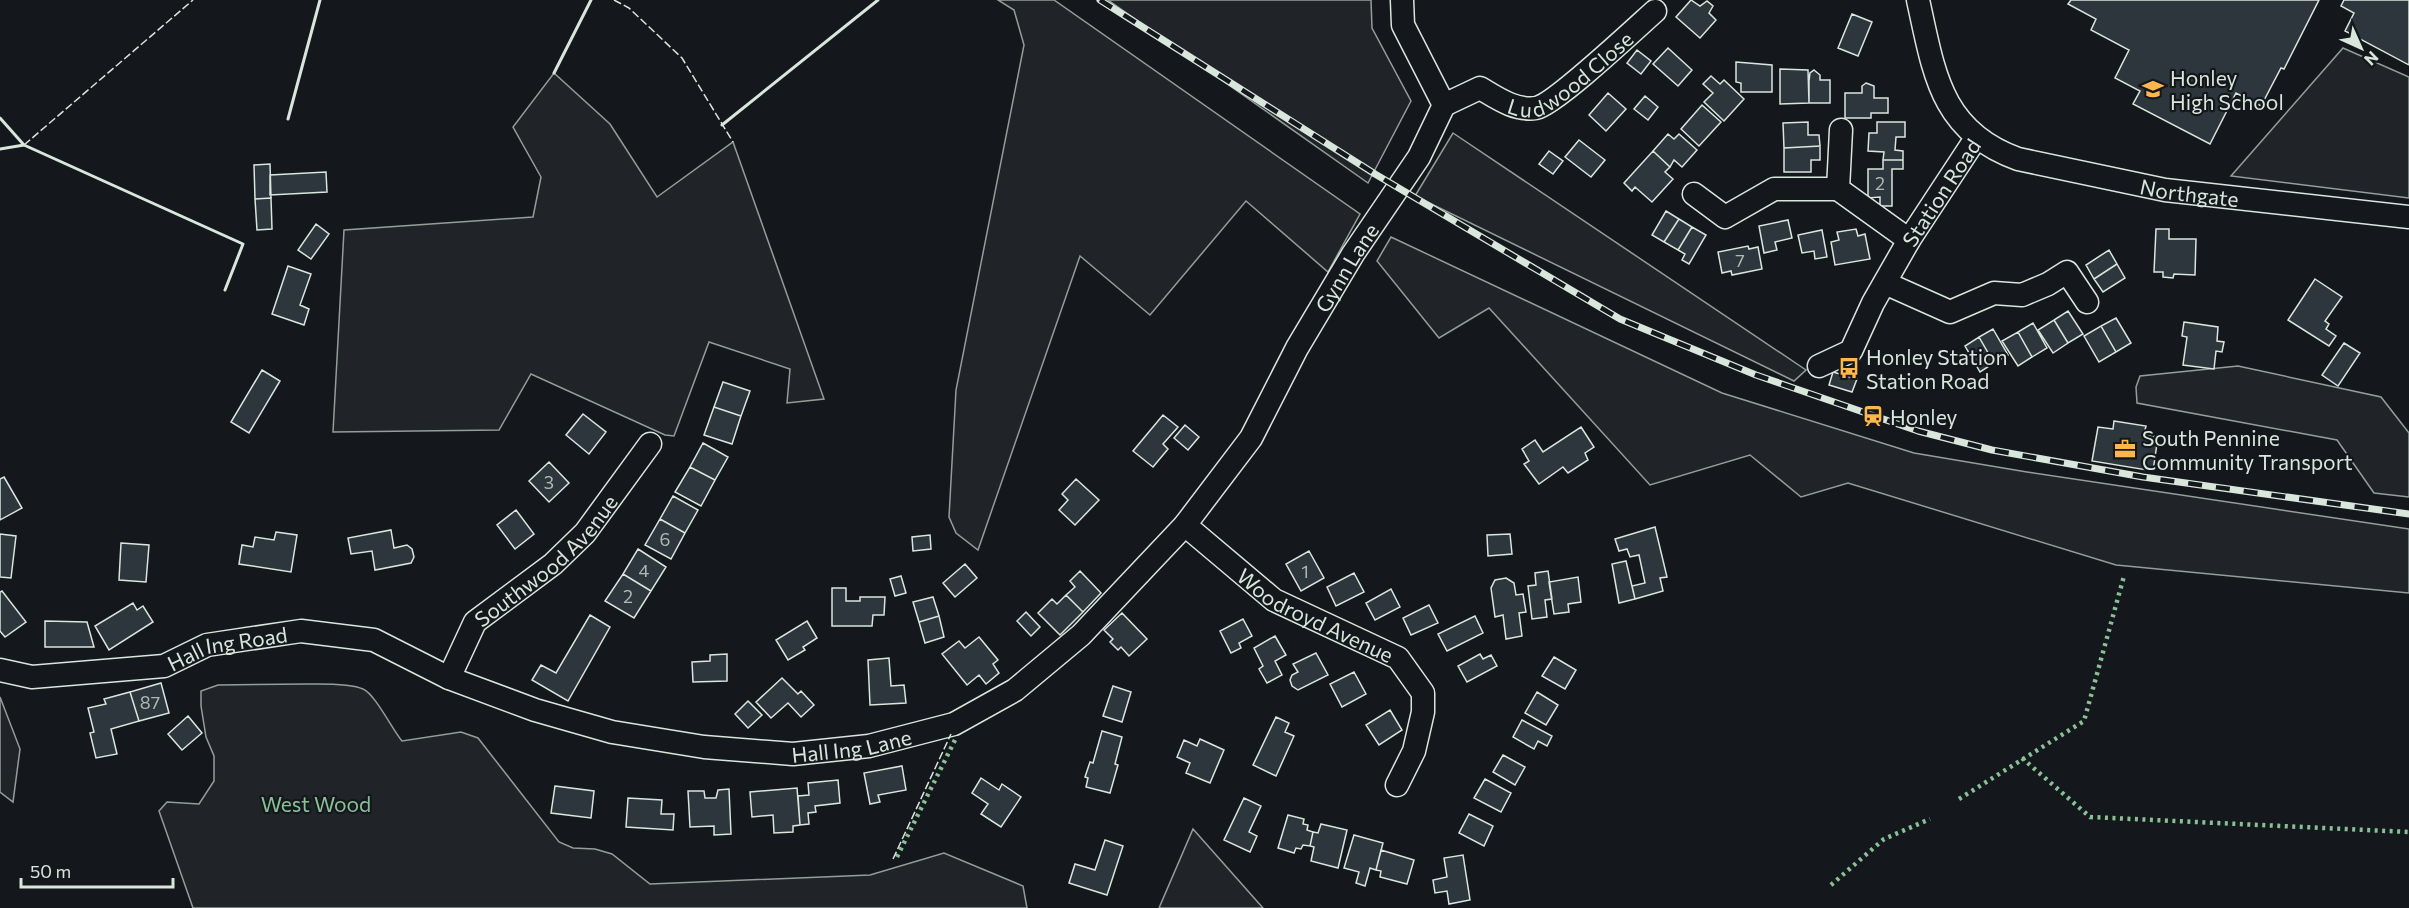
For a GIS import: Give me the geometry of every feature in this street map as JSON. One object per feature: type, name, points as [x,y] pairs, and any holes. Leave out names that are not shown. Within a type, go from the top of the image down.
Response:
[{"type":"street","points":[[1402,0],[1402,25],[1443,105]]},
{"type":"street","name":"Station Road","points":[[1819,366],[1851,351],[1862,324],[1909,240],[1976,138],[1951,108],[1934,73],[1918,0]]},
{"type":"street","name":"Ludwood Close","points":[[1443,105],[1480,88],[1515,107],[1538,108],[1567,87],[1655,11]]},
{"type":"street","name":"Gynn Lane","points":[[1185,525],[1251,438],[1297,348],[1353,254],[1419,156],[1443,105]]},
{"type":"street","points":[[1838,189],[1840,130]]},
{"type":"street","name":"Northgate","points":[[1976,138],[1995,151],[2018,159],[2165,190],[2409,217]]},
{"type":"street","points":[[1694,194],[1725,216],[1774,189],[1838,189],[1909,240]]},
{"type":"street","points":[[1885,283],[1950,312],[1994,293],[2022,295],[2048,284],[2067,272],[2086,302]]},
{"type":"street","name":"Southwood Avenue","points":[[449,678],[475,622],[553,564],[585,533],[650,444]]},
{"type":"street","name":"Hall Ing Lane","points":[[449,678],[535,710],[612,732],[704,747],[793,754],[869,746],[954,724],[1015,690],[1081,635],[1185,525]]},
{"type":"street","name":"Woodroyd Avenue","points":[[1185,525],[1274,600],[1398,658],[1423,693],[1423,712],[1414,751],[1397,785]]},
{"type":"street","name":"Hall Ing Road","points":[[0,670],[32,677],[164,666],[207,645],[301,631],[374,640],[449,678]]},
{"type":"green space","points":[[998,0],[1054,0],[1360,214],[1328,272],[1246,201],[1150,315],[1080,256],[978,550],[956,533],[949,517],[956,390],[1024,45],[1014,10]]},
{"type":"green space","points":[[1108,0],[1371,0],[1372,28],[1411,101],[1368,183]]},
{"type":"green space","points":[[2343,48],[2409,77],[2409,198],[2231,176]]},
{"type":"green space","points":[[554,73],[610,124],[657,197],[733,142],[824,399],[787,403],[790,369],[709,342],[674,436],[665,435],[531,374],[499,430],[333,432],[344,230],[533,217],[541,177],[513,127]]},
{"type":"green space","points":[[1453,133],[1806,370],[1794,381],[1415,196]]},
{"type":"green space","points":[[1391,237],[1722,393],[1914,453],[2409,529],[2409,593],[2116,565],[1848,483],[1801,497],[1750,455],[1650,485],[1489,308],[1439,338],[1377,261]]},
{"type":"green space","points":[[2238,366],[2381,397],[2409,433],[2409,497],[2374,493],[2337,440],[2137,403],[2136,387],[2140,376]]},
{"type":"green space","name":"West Wood","points":[[218,685],[344,685],[358,687],[368,692],[402,741],[461,732],[478,738],[559,842],[573,848],[595,849],[612,854],[650,884],[870,875],[944,853],[1023,886],[1027,908],[193,908],[159,811],[167,802],[199,804],[214,781],[214,756],[206,737],[201,691]]},
{"type":"green space","points":[[0,697],[20,749],[13,802],[0,792]]},
{"type":"green space","points":[[1193,829],[1263,908],[1159,908]]},
{"type":"building","points":[[1691,0],[1700,6],[1707,1],[1713,6],[1709,13],[1716,20],[1700,38],[1676,17]]},
{"type":"building","points":[[2071,0],[2319,0],[2284,69],[2281,68],[2261,106],[2236,93],[2210,144],[2133,104],[2140,91],[2115,78],[2129,50],[2091,30],[2096,19],[2068,4]]},
{"type":"building","points":[[2344,0],[2409,0],[2409,65],[2345,31],[2354,13],[2341,6]]},
{"type":"building","points":[[1852,14],[1872,22],[1858,56],[1838,48]]},
{"type":"building","points":[[1668,48],[1692,70],[1678,86],[1653,64]]},
{"type":"building","points":[[1637,50],[1651,61],[1641,74],[1627,63]]},
{"type":"building","points":[[1736,62],[1772,65],[1772,92],[1741,92],[1741,83],[1736,82]]},
{"type":"building","points":[[1780,69],[1808,70],[1809,103],[1780,104]]},
{"type":"building","points":[[1814,70],[1820,75],[1820,80],[1830,80],[1830,103],[1809,103],[1810,73]]},
{"type":"building","points":[[1711,76],[1720,84],[1724,80],[1744,99],[1724,121],[1704,102],[1713,93],[1703,84]]},
{"type":"building","points":[[1866,83],[1874,86],[1874,98],[1888,98],[1888,113],[1871,113],[1871,118],[1845,118],[1845,93],[1862,93],[1862,86]]},
{"type":"building","points":[[1608,93],[1626,109],[1606,131],[1589,115]]},
{"type":"building","points":[[1645,96],[1658,107],[1648,120],[1634,109]]},
{"type":"building","points":[[1702,105],[1721,122],[1699,146],[1681,129]]},
{"type":"building","points":[[1808,122],[1808,135],[1819,135],[1820,146],[1784,148],[1783,123]]},
{"type":"building","points":[[1877,122],[1905,122],[1905,137],[1896,137],[1895,150],[1903,151],[1903,160],[1883,160],[1884,152],[1868,151],[1869,133],[1877,133]]},
{"type":"building","points":[[1668,134],[1674,139],[1679,134],[1697,150],[1682,167],[1674,160],[1670,167],[1653,151]]},
{"type":"building","points":[[1579,140],[1605,160],[1591,177],[1565,157]]},
{"type":"building","points":[[1820,146],[1820,160],[1811,160],[1811,172],[1784,172],[1784,148]]},
{"type":"building","points":[[1549,151],[1563,161],[1553,174],[1539,164]]},
{"type":"building","points":[[1653,151],[1670,167],[1665,172],[1673,179],[1652,202],[1635,187],[1632,191],[1624,183]]},
{"type":"building","points":[[1883,160],[1903,160],[1903,169],[1892,169],[1892,206],[1880,206],[1880,197],[1868,198],[1868,169],[1883,169]]},
{"type":"building","points":[[270,164],[271,198],[255,199],[254,165]]},
{"type":"building","points":[[326,172],[327,192],[270,195],[270,175]]},
{"type":"building","points":[[271,198],[272,229],[257,230],[255,199]]},
{"type":"building","points":[[1666,211],[1679,219],[1664,242],[1652,235]]},
{"type":"building","points":[[1679,219],[1692,227],[1678,250],[1664,242]]},
{"type":"building","points":[[1788,220],[1792,238],[1775,242],[1777,250],[1764,253],[1759,226]]},
{"type":"building","points":[[316,224],[329,234],[311,259],[298,250]]},
{"type":"building","points":[[1692,227],[1706,235],[1689,264],[1682,260],[1685,254],[1678,250]]},
{"type":"building","points":[[1856,229],[1858,236],[1865,234],[1870,259],[1835,265],[1831,242],[1839,240],[1837,232]]},
{"type":"building","points":[[2156,229],[2169,229],[2169,239],[2196,239],[2195,275],[2174,274],[2173,278],[2163,277],[2163,272],[2154,272]]},
{"type":"building","points":[[1822,230],[1827,257],[1815,259],[1814,251],[1802,253],[1798,235]]},
{"type":"building","points":[[1748,246],[1749,249],[1758,247],[1762,269],[1732,275],[1731,271],[1722,273],[1718,252]]},
{"type":"building","points":[[2109,250],[2117,264],[2094,279],[2086,265]]},
{"type":"building","points":[[2117,264],[2125,278],[2103,292],[2094,279]]},
{"type":"building","points":[[288,266],[311,274],[300,305],[309,309],[304,325],[272,314]]},
{"type":"building","points":[[2315,279],[2342,297],[2325,321],[2329,324],[2326,329],[2336,336],[2329,346],[2288,320]]},
{"type":"building","points":[[2068,311],[2083,334],[2068,343],[2054,320]]},
{"type":"building","points":[[2116,318],[2131,343],[2116,352],[2101,326]]},
{"type":"building","points":[[2054,320],[2068,343],[2053,353],[2038,330]]},
{"type":"building","points":[[2184,322],[2218,327],[2217,341],[2224,342],[2222,352],[2216,351],[2214,369],[2183,365],[2187,337],[2182,336]]},
{"type":"building","points":[[2033,323],[2047,348],[2032,357],[2018,332]]},
{"type":"building","points":[[2101,326],[2116,352],[2099,362],[2084,336]]},
{"type":"building","points":[[1993,329],[2008,355],[1994,363],[1979,337]]},
{"type":"building","points":[[2018,332],[2032,357],[2018,366],[2002,341]]},
{"type":"building","points":[[1979,337],[1994,363],[1980,372],[1965,346]]},
{"type":"building","points":[[2344,343],[2360,353],[2338,386],[2322,375]]},
{"type":"building","points":[[262,370],[280,381],[249,433],[231,422]]},
{"type":"building","points":[[1833,372],[1857,379],[1852,392],[1829,385]]},
{"type":"building","points":[[723,382],[750,391],[741,416],[714,407]]},
{"type":"building","points":[[714,407],[741,416],[732,444],[704,435]]},
{"type":"building","points":[[583,414],[606,432],[589,454],[566,435]]},
{"type":"building","points":[[1163,415],[1178,427],[1163,444],[1168,449],[1153,467],[1133,451]]},
{"type":"building","name":"South Pennine Community Transport","points":[[2114,421],[2146,426],[2144,434],[2158,437],[2153,471],[2092,461],[2098,427],[2113,429]]},
{"type":"building","points":[[1185,425],[1199,437],[1188,450],[1174,438]]},
{"type":"building","points":[[1581,427],[1594,447],[1585,453],[1588,460],[1568,473],[1563,467],[1539,484],[1524,464],[1529,461],[1522,449],[1535,440],[1543,452]]},
{"type":"building","points":[[703,443],[728,457],[715,480],[690,467]]},
{"type":"building","points":[[549,462],[569,483],[549,502],[529,481]]},
{"type":"building","points":[[690,467],[715,480],[701,506],[675,492]]},
{"type":"building","points":[[4,477],[22,508],[0,520],[0,479]]},
{"type":"building","points":[[1076,479],[1099,500],[1075,525],[1059,510],[1068,500],[1062,494]]},
{"type":"building","points":[[673,496],[698,510],[685,533],[660,519]]},
{"type":"building","points":[[516,510],[534,534],[515,549],[497,525]]},
{"type":"building","points":[[660,519],[685,533],[671,559],[645,545]]},
{"type":"building","points":[[1655,527],[1667,577],[1660,578],[1663,591],[1635,599],[1632,586],[1645,583],[1639,555],[1630,557],[1627,549],[1619,551],[1615,539]]},
{"type":"building","points":[[391,530],[394,548],[407,545],[412,549],[414,557],[411,563],[375,570],[372,551],[351,554],[348,538]]},
{"type":"building","points":[[276,532],[297,535],[291,572],[239,564],[242,545],[253,547],[255,537],[274,540]]},
{"type":"building","points":[[0,534],[16,536],[11,578],[0,577]]},
{"type":"building","points":[[1510,534],[1512,554],[1488,556],[1487,535]]},
{"type":"building","points":[[930,535],[931,549],[913,551],[912,537]]},
{"type":"building","points":[[121,543],[149,545],[146,582],[119,580]]},
{"type":"building","points":[[638,549],[666,567],[651,591],[623,574]]},
{"type":"building","points":[[1309,551],[1324,578],[1301,591],[1286,564]]},
{"type":"building","points":[[1626,561],[1635,599],[1619,603],[1612,564]]},
{"type":"building","points":[[965,564],[977,578],[955,597],[943,583]]},
{"type":"building","points":[[1080,571],[1101,593],[1083,612],[1066,595],[1075,587],[1070,581]]},
{"type":"building","points":[[1548,571],[1552,599],[1545,600],[1547,617],[1532,619],[1528,586],[1536,585],[1535,573]]},
{"type":"building","points":[[1354,573],[1364,592],[1336,606],[1327,587]]},
{"type":"building","points":[[623,574],[651,591],[634,618],[605,601]]},
{"type":"building","points":[[901,576],[906,593],[895,596],[890,579]]},
{"type":"building","points":[[1578,577],[1581,602],[1568,604],[1569,612],[1554,614],[1549,582]]},
{"type":"building","points":[[1506,578],[1514,583],[1516,595],[1523,594],[1526,612],[1519,613],[1522,636],[1506,639],[1503,615],[1495,617],[1491,588],[1495,580]]},
{"type":"building","points":[[832,588],[846,588],[846,601],[860,601],[860,597],[885,597],[884,615],[873,615],[872,626],[832,626]]},
{"type":"building","points":[[1391,589],[1400,607],[1375,620],[1366,603]]},
{"type":"building","points":[[2,591],[26,622],[5,637],[0,631],[0,592]]},
{"type":"building","points":[[1066,595],[1083,612],[1060,635],[1038,613],[1052,599],[1057,604]]},
{"type":"building","points":[[933,597],[939,616],[919,622],[913,602]]},
{"type":"building","points":[[133,603],[137,610],[143,606],[153,622],[109,650],[95,626]]},
{"type":"building","points":[[1429,605],[1438,623],[1411,635],[1403,618]]},
{"type":"building","points":[[1026,612],[1040,627],[1031,636],[1017,621]]},
{"type":"building","points":[[1122,613],[1147,639],[1129,656],[1121,647],[1118,650],[1110,642],[1113,639],[1104,630]]},
{"type":"building","points":[[590,615],[610,627],[568,701],[532,680],[541,665],[556,673]]},
{"type":"building","points":[[939,616],[944,637],[925,643],[919,622]]},
{"type":"building","points":[[1475,616],[1483,633],[1447,651],[1438,634]]},
{"type":"building","points":[[1243,619],[1252,636],[1239,643],[1241,648],[1231,653],[1220,631]]},
{"type":"building","points":[[45,621],[87,622],[94,647],[45,647]]},
{"type":"building","points":[[807,621],[817,638],[803,647],[805,650],[788,660],[776,640]]},
{"type":"building","points":[[1275,636],[1286,655],[1275,661],[1282,675],[1267,683],[1259,669],[1263,666],[1254,648]]},
{"type":"building","points":[[979,637],[998,660],[993,664],[999,673],[986,684],[979,675],[967,685],[942,654],[959,641],[965,648]]},
{"type":"building","points":[[1316,653],[1328,675],[1298,690],[1292,686],[1290,680],[1292,675],[1298,672],[1293,664]]},
{"type":"building","points":[[727,654],[727,681],[693,682],[692,662],[710,661],[710,655]]},
{"type":"building","points":[[1480,654],[1483,659],[1491,655],[1497,666],[1467,682],[1458,666]]},
{"type":"building","points":[[1554,657],[1576,670],[1565,689],[1542,676]]},
{"type":"building","points":[[889,658],[891,686],[904,685],[906,703],[870,705],[868,660]]},
{"type":"building","points":[[1354,672],[1366,694],[1342,707],[1330,684]]},
{"type":"building","points":[[782,678],[798,694],[801,691],[814,705],[801,717],[788,703],[771,718],[756,702]]},
{"type":"building","points":[[161,683],[169,713],[139,721],[130,692]]},
{"type":"building","points":[[1113,686],[1131,692],[1122,722],[1103,716]]},
{"type":"building","points":[[130,692],[139,721],[111,729],[117,754],[96,758],[90,733],[94,732],[88,708],[106,704],[104,699]]},
{"type":"building","points":[[1537,692],[1558,705],[1546,725],[1525,713]]},
{"type":"building","points":[[748,701],[762,715],[748,728],[735,714]]},
{"type":"building","points":[[1390,710],[1402,730],[1379,745],[1366,725]]},
{"type":"building","points":[[188,716],[202,733],[182,750],[168,734]]},
{"type":"building","points":[[1276,717],[1289,723],[1285,732],[1294,736],[1276,776],[1253,765]]},
{"type":"building","points":[[1522,720],[1552,736],[1547,746],[1538,741],[1534,749],[1513,737]]},
{"type":"building","points":[[1102,731],[1122,737],[1115,764],[1118,765],[1110,793],[1086,787],[1088,778],[1085,777],[1090,762],[1093,763]]},
{"type":"building","points":[[1200,739],[1224,750],[1210,783],[1186,773],[1190,763],[1177,757],[1184,740],[1197,746]]},
{"type":"building","points":[[1503,755],[1525,767],[1515,785],[1493,772]]},
{"type":"building","points":[[902,766],[906,790],[878,795],[880,802],[870,804],[864,773]]},
{"type":"building","points":[[981,778],[999,790],[1002,784],[1021,797],[1001,827],[981,814],[988,804],[972,793]]},
{"type":"building","points":[[1485,779],[1511,793],[1501,812],[1474,798]]},
{"type":"building","points":[[838,780],[840,803],[815,806],[816,812],[808,813],[809,824],[800,825],[798,796],[809,795],[808,783]]},
{"type":"building","points":[[555,786],[594,791],[591,818],[551,813]]},
{"type":"building","points":[[797,788],[800,825],[793,826],[793,832],[774,833],[773,815],[752,817],[750,792]]},
{"type":"building","points":[[729,789],[731,834],[714,835],[714,826],[690,827],[688,791],[704,791],[705,798],[716,798],[718,790]]},
{"type":"building","points":[[628,798],[662,800],[661,814],[674,814],[673,830],[626,827]]},
{"type":"building","points":[[1244,798],[1261,806],[1249,832],[1257,836],[1250,852],[1224,840]]},
{"type":"building","points":[[1469,814],[1493,826],[1484,846],[1459,833]]},
{"type":"building","points":[[1288,815],[1304,819],[1303,824],[1308,825],[1307,830],[1313,832],[1310,846],[1303,845],[1301,849],[1296,848],[1294,853],[1278,848]]},
{"type":"building","points":[[1321,824],[1347,830],[1338,868],[1311,861],[1314,847],[1310,846],[1313,832],[1318,833]]},
{"type":"building","points":[[1354,835],[1383,843],[1376,870],[1370,868],[1365,886],[1356,883],[1359,872],[1344,868]]},
{"type":"building","points":[[1105,840],[1123,846],[1107,895],[1069,883],[1075,864],[1095,870]]},
{"type":"building","points":[[1381,850],[1414,860],[1407,884],[1380,877],[1381,871],[1376,870]]},
{"type":"building","points":[[1463,855],[1470,900],[1449,904],[1447,891],[1435,893],[1433,880],[1447,877],[1444,858]]},
{"type":"railway","points":[[1100,0],[1375,174],[1620,319],[1756,375],[1918,431],[1992,450],[2143,477],[2409,514]]},
{"type":"hedge","points":[[1959,799],[2084,721],[2124,576]]},
{"type":"hedge","points":[[897,857],[957,736]]},
{"type":"hedge","points":[[2022,758],[2090,817],[2409,832]]},
{"type":"hedge","points":[[1831,885],[1884,839],[1930,819]]},
{"type":"fence","points":[[24,145],[193,0]]},
{"type":"fence","points":[[614,0],[629,8],[682,58],[733,142]]},
{"type":"fence","points":[[893,859],[951,734]]},
{"type":"wall","points":[[288,119],[320,0]]},
{"type":"wall","points":[[554,73],[591,0]]},
{"type":"wall","points":[[722,125],[878,0]]},
{"type":"wall","points":[[0,118],[24,145],[243,244],[225,290]]},
{"type":"wall","points":[[0,149],[24,145]]},
{"type":"place","name":"Honley High School","points":[[2153,89]]},
{"type":"place","name":"Honley Station Station Road","points":[[1849,368]]},
{"type":"place","name":"Honley","points":[[1873,416]]},
{"type":"place","name":"South Pennine Community Transport","points":[[2125,449]]}]
